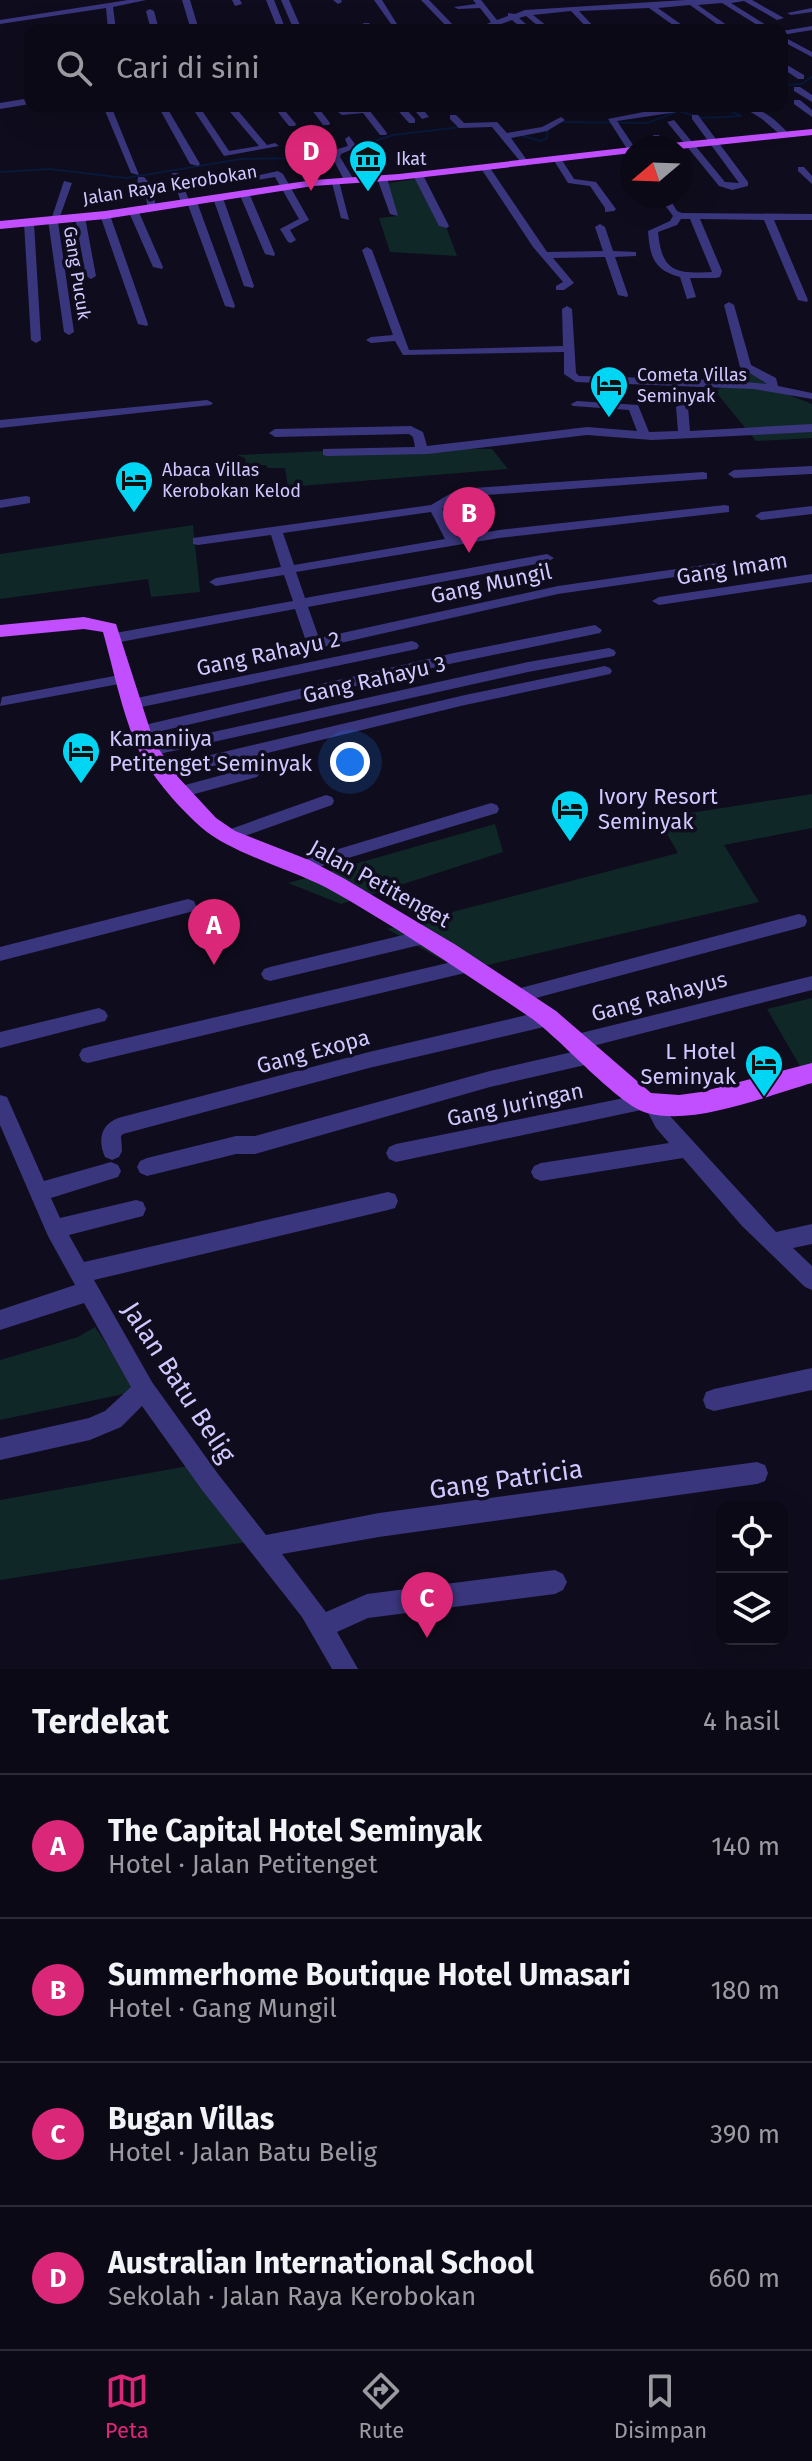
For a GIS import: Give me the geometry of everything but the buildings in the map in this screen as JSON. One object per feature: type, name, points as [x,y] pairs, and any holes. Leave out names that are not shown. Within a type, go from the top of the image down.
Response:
[{"type":"main road","points":[[692,145],[812,132]]},
{"type":"main road","name":"Jalan Raya Kerobokan","points":[[0,225],[105,215],[286,186],[418,175],[620,151]]},
{"type":"main road","points":[[0,631],[92,623],[110,628],[115,638]]},
{"type":"main road","name":"Jalan Petitenget","points":[[115,638],[140,731],[150,751],[180,792],[209,823],[228,836],[302,866],[377,906],[548,1018],[649,1104]]},
{"type":"main road","points":[[649,1104],[689,1105],[812,1073]]},
{"type":"street","points":[[44,0],[48,14]]},
{"type":"street","points":[[64,0],[75,18]]},
{"type":"street","points":[[0,8],[1,22],[85,4],[142,0]]},
{"type":"street","points":[[186,0],[193,24]]},
{"type":"street","points":[[270,0],[280,24]]},
{"type":"street","points":[[285,0],[295,24]]},
{"type":"street","points":[[378,0],[394,22]]},
{"type":"street","points":[[425,0],[448,24]]},
{"type":"street","points":[[540,0],[546,8]]},
{"type":"street","points":[[498,24],[511,15],[546,8],[730,0],[744,0],[780,18]]},
{"type":"street","points":[[688,1],[721,24]]},
{"type":"street","points":[[723,1],[760,24]]},
{"type":"street","points":[[702,2],[735,24]]},
{"type":"street","points":[[112,24],[113,3]]},
{"type":"street","points":[[458,7],[479,3],[495,24]]},
{"type":"street","points":[[647,3],[677,24]]},
{"type":"street","points":[[676,4],[706,24]]},
{"type":"street","points":[[573,8],[588,24]]},
{"type":"street","points":[[791,13],[812,10]]},
{"type":"street","points":[[150,11],[153,24]]},
{"type":"street","points":[[525,12],[540,24]]},
{"type":"street","points":[[511,15],[522,24]]},
{"type":"street","points":[[788,34],[812,28]]},
{"type":"street","points":[[788,40],[812,55]]},
{"type":"street","points":[[788,49],[812,41]]},
{"type":"street","points":[[788,68],[801,77]]},
{"type":"street","points":[[797,89],[812,99]]},
{"type":"street","points":[[0,106],[24,102]]},
{"type":"street","points":[[797,102],[812,114]]},
{"type":"street","points":[[110,112],[142,184],[148,187],[153,208]]},
{"type":"street","points":[[165,112],[195,164]]},
{"type":"street","points":[[199,112],[227,154],[269,146],[235,112]]},
{"type":"street","points":[[282,112],[292,124]]},
{"type":"street","points":[[318,112],[326,123]]},
{"type":"street","points":[[367,112],[383,133]]},
{"type":"street","points":[[404,112],[412,121]]},
{"type":"street","points":[[420,112],[425,117]]},
{"type":"street","points":[[756,112],[786,135]]},
{"type":"street","points":[[487,114],[524,163]]},
{"type":"street","points":[[615,116],[625,136]]},
{"type":"street","points":[[453,117],[462,126],[494,124]]},
{"type":"street","points":[[692,149],[722,184],[732,187],[745,184],[695,117]]},
{"type":"street","points":[[505,136],[544,129],[561,120]]},
{"type":"street","points":[[671,122],[682,136]]},
{"type":"street","points":[[349,139],[353,147],[337,155],[349,180]]},
{"type":"street","points":[[557,159],[571,181],[593,184],[611,207],[608,210]]},
{"type":"street","points":[[485,167],[545,255],[569,283],[560,288]]},
{"type":"street","points":[[801,169],[812,181]]},
{"type":"street","points":[[251,178],[278,174],[286,186],[304,220],[285,229],[291,240]]},
{"type":"street","points":[[175,175],[189,202],[230,306]]},
{"type":"street","points":[[418,175],[444,226]]},
{"type":"street","points":[[382,178],[395,214]]},
{"type":"street","points":[[334,181],[346,218]]},
{"type":"street","points":[[54,220],[67,183]]},
{"type":"street","points":[[244,193],[270,254]]},
{"type":"street","points":[[218,198],[249,286]]},
{"type":"street","points":[[673,208],[679,215],[694,217],[812,217]]},
{"type":"street","points":[[133,210],[158,267]]},
{"type":"street","points":[[105,215],[143,324]]},
{"type":"street","points":[[679,215],[674,223],[653,231],[659,262],[684,274],[718,274],[694,217]]},
{"type":"street","points":[[80,217],[91,276]]},
{"type":"street","points":[[768,217],[803,300]]},
{"type":"street","name":"Gang Pucuk","points":[[54,220],[69,332]]},
{"type":"street","points":[[29,223],[36,340]]},
{"type":"street","points":[[600,227],[623,295]]},
{"type":"street","points":[[367,250],[404,351],[570,349]]},
{"type":"street","points":[[545,255],[632,254]]},
{"type":"street","points":[[684,274],[691,297]]},
{"type":"street","points":[[729,305],[746,367],[767,375],[773,387]]},
{"type":"street","points":[[567,309],[571,376],[579,380],[773,387],[812,396]]},
{"type":"street","points":[[371,340],[398,338]]},
{"type":"street","points":[[0,424],[207,403]]},
{"type":"street","points":[[577,404],[634,407],[644,435]]},
{"type":"street","points":[[682,407],[684,435]]},
{"type":"street","points":[[327,452],[421,450],[587,431],[684,435],[812,428]]},
{"type":"street","points":[[275,433],[411,430],[419,435],[421,450]]},
{"type":"street","points":[[734,474],[812,470]]},
{"type":"street","points":[[198,541],[434,508],[451,498],[473,492],[703,476]]},
{"type":"street","points":[[0,504],[26,500]]},
{"type":"street","points":[[434,508],[440,513],[453,542]]},
{"type":"street","points":[[216,582],[453,542],[725,509]]},
{"type":"street","points":[[761,516],[812,510]]},
{"type":"street","name":"Gang Mungil","points":[[275,529],[314,644],[558,590],[718,567]]},
{"type":"street","name":"Gang Mungil","points":[[115,638],[301,606],[547,558]]},
{"type":"street","name":"Gang Imam","points":[[659,601],[812,578]]},
{"type":"street","name":"Gang Rahayu 3","points":[[140,731],[375,676],[595,630]]},
{"type":"street","name":"Gang Rahayu 2","points":[[132,704],[412,646]]},
{"type":"street","name":"Gang Rahayu 3","points":[[150,751],[528,667],[609,653]]},
{"type":"street","points":[[164,772],[465,700],[605,671]]},
{"type":"street","points":[[2,702],[125,679]]},
{"type":"street","points":[[180,792],[252,773]]},
{"type":"street","points":[[228,836],[326,801]]},
{"type":"street","points":[[302,866],[491,809]]},
{"type":"street","points":[[0,954],[188,906]]},
{"type":"street","points":[[517,996],[799,921]]},
{"type":"street","points":[[270,974],[424,937]]},
{"type":"street","points":[[88,1055],[469,965]]},
{"type":"street","name":"Gang Rahayus","points":[[147,1167],[236,1145],[255,1145],[490,1079],[752,997],[812,983]]},
{"type":"street","points":[[0,1040],[99,1016]]},
{"type":"street","name":"Gang Exopa","points":[[39,1192],[111,1161],[111,1132],[118,1127],[369,1060],[548,1018]]},
{"type":"street","name":"Jalan Batu Belig","points":[[0,1103],[55,1229],[144,1390],[210,1482],[322,1626],[346,1669]]},
{"type":"street","points":[[649,1104],[687,1149],[812,1280]]},
{"type":"street","name":"Gang Juringan","points":[[396,1153],[649,1104]]},
{"type":"street","points":[[541,1172],[687,1149]]},
{"type":"street","points":[[0,1320],[84,1282],[388,1201]]},
{"type":"street","points":[[55,1229],[136,1209]]},
{"type":"street","points":[[774,1242],[812,1234]]},
{"type":"street","points":[[714,1400],[812,1379]]},
{"type":"street","points":[[0,1449],[90,1429],[113,1419],[144,1390]]},
{"type":"street","name":"Gang Patricia","points":[[265,1549],[273,1544],[379,1525],[757,1473]]},
{"type":"street","points":[[322,1626],[367,1606],[555,1582]]},
{"type":"green space","points":[[420,178],[445,224],[457,256],[390,252],[379,218],[398,216],[385,184]]},
{"type":"green space","points":[[750,373],[776,390],[812,404],[812,438],[756,441],[715,391]]},
{"type":"green space","points":[[412,447],[492,449],[508,469],[288,487],[285,468],[246,466],[245,458],[237,455]]},
{"type":"green space","points":[[193,525],[200,592],[151,597],[148,579],[0,599],[0,554]]},
{"type":"green space","points":[[812,794],[812,828],[724,845],[759,902],[462,971],[387,929],[678,853],[658,818]]},
{"type":"green space","points":[[495,824],[503,852],[341,904],[288,883]]},
{"type":"green space","points":[[812,998],[812,1087],[767,1009]]},
{"type":"green space","points":[[95,1327],[138,1391],[0,1420],[0,1360],[78,1337]]},
{"type":"green space","points":[[188,1466],[253,1541],[0,1580],[0,1500]]},
{"type":"waterway","points":[[788,85],[801,84],[812,77]]},
{"type":"waterway","points":[[559,122],[648,123],[676,112]]},
{"type":"waterway","points":[[682,112],[703,118],[741,116],[732,112]]},
{"type":"waterway","points":[[353,148],[393,135],[461,127]]},
{"type":"waterway","points":[[520,135],[540,141],[547,138],[548,128]]},
{"type":"waterway","points":[[0,172],[49,169],[126,178],[241,159],[311,158],[338,153]]},
{"type":"place","name":"Australian International School","points":[[311,191]]},
{"type":"place","name":"Ikat","points":[[368,193]]},
{"type":"place","name":"Cometa Villas Seminyak","points":[[609,419]]},
{"type":"place","name":"Abaca Villas Kerobokan Kelod","points":[[134,514]]},
{"type":"place","name":"Summerhome Boutique Hotel Umasari","points":[[469,553]]},
{"type":"place","name":"Kamaniiya Petitenget Seminyak","points":[[81,785]]},
{"type":"place","name":"Ivory Resort Seminyak","points":[[570,843]]},
{"type":"place","name":"The Capital Hotel Seminyak","points":[[214,965]]},
{"type":"place","name":"L Hotel Seminyak","points":[[764,1098]]},
{"type":"place","name":"Bugan Villas","points":[[427,1638]]}]
